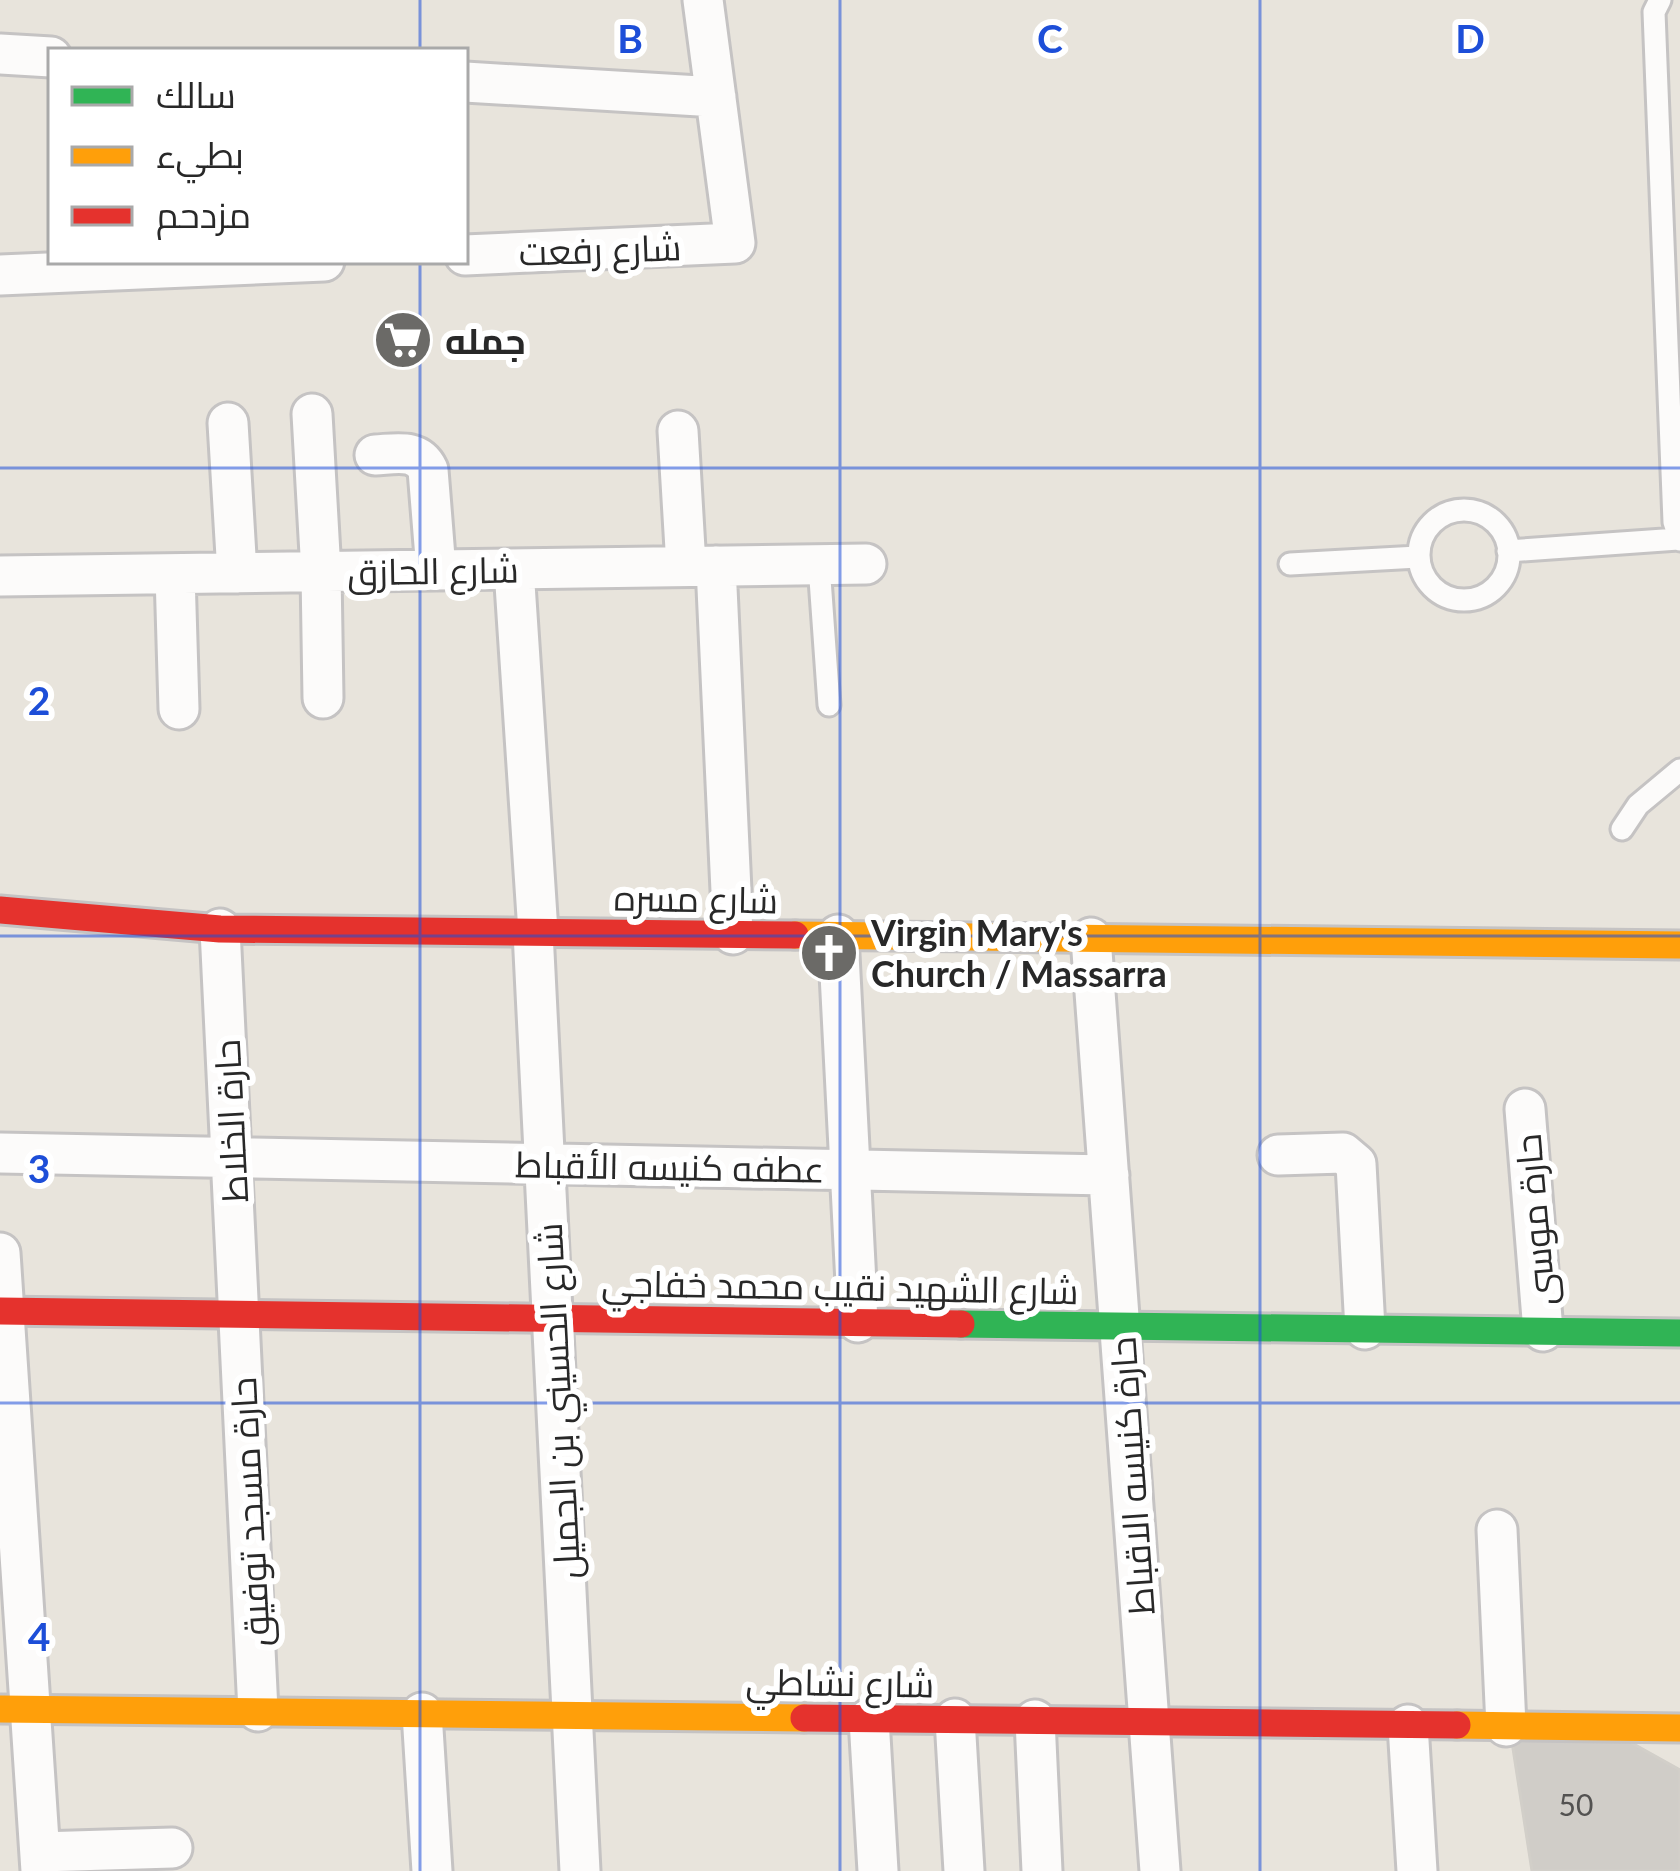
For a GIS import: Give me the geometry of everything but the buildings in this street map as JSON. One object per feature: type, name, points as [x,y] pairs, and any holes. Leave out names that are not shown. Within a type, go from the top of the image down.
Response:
[{"type":"street","points":[[468,82],[716,97],[703,0]]},
{"type":"street","points":[[0,54],[48,57]]},
{"type":"street","name":"شارع رفعت","points":[[468,255],[735,243],[716,97]]},
{"type":"street","points":[[0,275],[255,264]]},
{"type":"street","points":[[312,414],[323,698]]},
{"type":"street","points":[[228,423],[237,573]]},
{"type":"street","points":[[678,431],[701,566],[733,934]]},
{"type":"street","points":[[375,455],[415,454],[423,459],[428,470],[436,570]]},
{"type":"street","name":"شارع الحازق","points":[[0,576],[866,564]]},
{"type":"street","name":"شارع الحسيني بن الجميل","points":[[514,569],[580,1871]]},
{"type":"street","points":[[175,574],[179,709]]},
{"type":"street","name":"شارع مسره","points":[[0,910],[220,928],[733,934],[852,943],[1082,938],[1680,945]]},
{"type":"street","name":"حارة الخلاط","points":[[220,928],[240,1313]]},
{"type":"street","name":"حارة كنيسه الاقباط","points":[[1082,938],[1109,1174],[1160,1871]]},
{"type":"street","points":[[852,943],[850,1169],[858,1322]]},
{"type":"street","name":"حارة موسى","points":[[1525,1109],[1543,1331]]},
{"type":"street","points":[[1278,1155],[1343,1153],[1356,1163],[1365,1329]]},
{"type":"street","name":"عطفه كنيسه الأقباط","points":[[0,1154],[1109,1174]]},
{"type":"street","points":[[0,1253],[15,1709],[41,1862],[172,1848]]},
{"type":"street","name":"شارع الشهيد نقيب محمد خفاجي","points":[[2,1311],[1680,1334]]},
{"type":"street","name":"حارة مسجد توفيق","points":[[240,1313],[258,1712]]},
{"type":"street","points":[[1497,1530],[1506,1726]]},
{"type":"street","name":"شارع نشاطي","points":[[15,1709],[1680,1728]]},
{"type":"street","points":[[422,1713],[432,1871]]},
{"type":"street","points":[[869,1719],[878,1871]]},
{"type":"street","points":[[955,1719],[964,1871]]},
{"type":"street","points":[[1035,1720],[1042,1871]]},
{"type":"street","points":[[1408,1725],[1417,1871]]},
{"type":"lane","points":[[1508,551],[1679,540],[1674,522],[1672,293],[1654,12],[1660,0]]},
{"type":"lane","points":[[1461,509],[1487,517],[1505,538],[1508,551],[1502,579],[1480,596],[1467,599],[1452,598],[1429,583],[1418,557],[1420,544],[1435,520],[1461,509]]},
{"type":"lane","points":[[1290,564],[1418,557]]},
{"type":"lane","points":[[819,565],[829,705]]},
{"type":"lane","points":[[1622,829],[1638,805],[1680,770]]},
{"type":"lane","points":[[939,959],[1046,958],[1082,938]]},
{"type":"traffic: fast","points":[[961,1324],[1680,1333]]},
{"type":"traffic: slow","points":[[795,935],[1680,945]]},
{"type":"traffic: slow","points":[[0,1709],[804,1718]]},
{"type":"traffic: slow","points":[[1457,1725],[1680,1728]]},
{"type":"traffic: jam","points":[[0,910],[220,929],[795,935]]},
{"type":"traffic: jam","points":[[0,1311],[961,1324]]},
{"type":"traffic: jam","points":[[804,1718],[1457,1725]]},
{"type":"place","name":"جمله","points":[[403,340]]},
{"type":"place","name":"Virgin Mary's Church / Massarra","points":[[829,953]]}]
